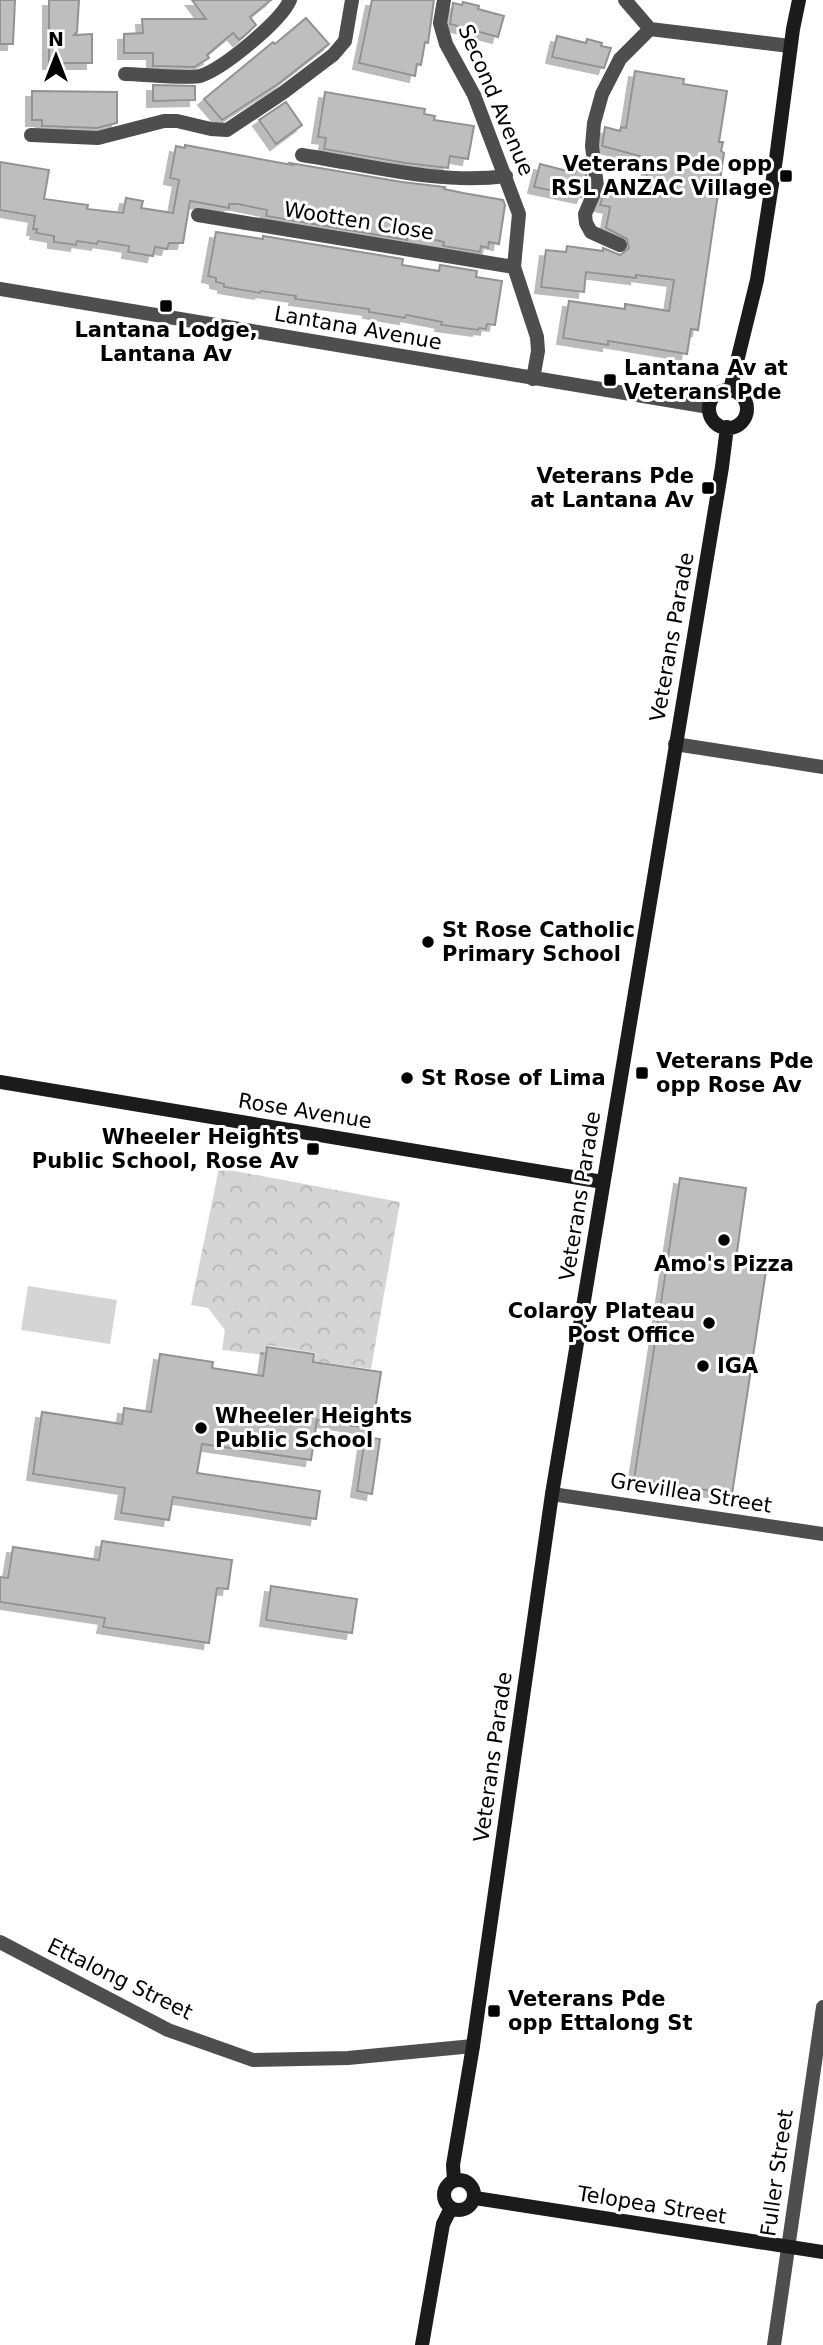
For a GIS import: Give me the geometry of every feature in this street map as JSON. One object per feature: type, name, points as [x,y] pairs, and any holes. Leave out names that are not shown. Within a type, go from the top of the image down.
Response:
[{"type":"street","points":[[125,74],[199,76],[229,60],[262,33],[287,8],[290,0]]},
{"type":"street","points":[[32,135],[98,138],[164,121],[227,130],[333,55],[345,41],[352,0]]},
{"type":"street","name":"Second Avenue","points":[[444,0],[440,23],[446,44],[474,95],[519,214],[514,267],[537,337],[538,351],[533,379]]},
{"type":"street","points":[[625,0],[650,29],[790,46]]},
{"type":"street","points":[[730,390],[757,280],[799,0]]},
{"type":"street","points":[[620,245],[592,232],[586,223],[585,214],[597,186],[592,146],[594,123],[602,94],[620,59],[650,29]]},
{"type":"street","points":[[302,155],[451,178],[484,179],[506,176]]},
{"type":"street","name":"Wootten Close","points":[[198,215],[514,267]]},
{"type":"street","name":"Lantana Avenue","points":[[0,289],[709,407]]},
{"type":"street","points":[[724,390],[730,390],[742,395],[747,414],[739,424],[727,427],[716,423],[709,407],[714,396],[724,390]]},
{"type":"street","name":"Veterans Parade","points":[[454,2181],[453,2165],[473,2046],[552,1494],[727,427]]},
{"type":"street","points":[[675,744],[823,767]]},
{"type":"street","name":"Rose Avenue","points":[[0,1082],[603,1182]]},
{"type":"street","name":"Grevillea Street","points":[[552,1494],[823,1534]]},
{"type":"street","name":"Ettalong Street","points":[[0,1942],[168,2029],[253,2060],[348,2058],[473,2046]]},
{"type":"street","name":"Fuller Street","points":[[774,2345],[823,2007]]},
{"type":"street","points":[[454,2181],[465,2181],[471,2185],[475,2198],[465,2210],[451,2208],[446,2203],[445,2191],[454,2181]]},
{"type":"street","name":"Telopea Street","points":[[475,2198],[823,2252]]},
{"type":"street","points":[[422,2345],[443,2224],[451,2208]]},
{"type":"green space","points":[[219,1168],[400,1202],[371,1369],[314,1361],[316,1353],[267,1345],[264,1355],[222,1350],[225,1330],[208,1308],[191,1305]]},
{"type":"green space","points":[[28,1286],[117,1300],[110,1344],[21,1330]]},
{"type":"building","points":[[0,0],[15,0],[13,44],[0,44]]},
{"type":"building","points":[[49,0],[79,0],[77,32],[74,35],[92,34],[92,63],[49,63]]},
{"type":"building","points":[[192,0],[271,0],[250,17],[256,25],[244,36],[239,40],[233,33],[207,55],[209,58],[194,67],[153,66],[153,53],[124,53],[124,34],[143,33],[142,19],[206,19]]},
{"type":"building","points":[[372,0],[434,0],[428,43],[425,42],[421,65],[417,64],[415,76],[359,63]]},
{"type":"building","points":[[463,2],[504,16],[498,37],[450,24],[453,3],[462,5]]},
{"type":"building","points":[[306,18],[329,44],[278,84],[222,120],[204,99]]},
{"type":"building","points":[[557,36],[586,43],[587,39],[611,48],[604,68],[552,57]]},
{"type":"building","points":[[635,71],[684,79],[683,84],[727,91],[719,142],[723,142],[721,151],[724,153],[698,330],[691,329],[687,354],[608,341],[608,345],[563,338],[569,301],[625,309],[625,304],[669,311],[674,280],[586,272],[584,292],[541,287],[546,250],[566,252],[567,246],[603,251],[603,248],[620,255],[629,248],[627,239],[606,228],[610,207],[600,205],[606,186],[643,192],[650,159],[602,146],[605,127],[620,131],[621,127],[626,128]]},
{"type":"building","points":[[153,85],[195,86],[195,100],[153,101]]},
{"type":"building","points":[[32,91],[117,92],[117,123],[97,128],[42,126],[42,120],[32,120]]},
{"type":"building","points":[[325,92],[425,109],[424,114],[435,116],[434,120],[474,126],[468,159],[450,156],[448,168],[324,149],[326,138],[318,137]]},
{"type":"building","points":[[286,102],[302,125],[276,144],[259,120]]},
{"type":"building","points":[[185,145],[292,165],[290,163],[445,187],[444,189],[503,200],[505,205],[499,244],[489,242],[488,248],[481,246],[480,252],[443,246],[444,242],[408,234],[407,240],[266,216],[267,210],[237,204],[229,204],[229,208],[190,201],[183,243],[169,243],[167,249],[155,247],[153,256],[128,252],[129,246],[98,241],[97,244],[77,241],[76,245],[54,242],[54,236],[36,233],[37,229],[33,229],[35,216],[0,210],[0,162],[49,170],[44,199],[88,205],[87,209],[123,213],[126,198],[143,201],[141,208],[173,213],[179,180],[170,178],[176,146],[185,148]]},
{"type":"building","points":[[540,164],[575,173],[576,170],[586,172],[587,185],[582,197],[534,187]]},
{"type":"building","points":[[216,232],[263,239],[263,236],[403,259],[402,265],[439,271],[440,265],[477,271],[476,277],[502,281],[495,325],[487,324],[486,329],[478,330],[441,325],[442,322],[406,315],[405,318],[369,312],[369,309],[295,299],[296,296],[224,287],[224,284],[216,282],[216,278],[208,276]]},
{"type":"building","points":[[680,1178],[746,1188],[736,1259],[767,1264],[732,1494],[634,1479]]},
{"type":"building","points":[[267,1347],[314,1354],[313,1362],[381,1372],[372,1429],[317,1420],[311,1460],[202,1444],[197,1473],[320,1491],[316,1519],[173,1497],[169,1520],[121,1513],[125,1488],[33,1474],[42,1412],[122,1424],[124,1408],[151,1412],[160,1354],[213,1362],[212,1368],[263,1376]]},
{"type":"building","points":[[365,1437],[380,1439],[372,1494],[357,1491]]},
{"type":"building","points":[[102,1541],[232,1560],[228,1589],[217,1588],[209,1643],[103,1627],[105,1618],[0,1602],[0,1577],[8,1578],[13,1547],[99,1560]]},
{"type":"building","points":[[271,1586],[357,1599],[352,1633],[266,1620]]},
{"type":"place","name":"Veterans Pde opp RSL ANZAC Village","points":[[786,176]]},
{"type":"place","name":"Lantana Lodge, Lantana Av","points":[[166,306]]},
{"type":"place","name":"Lantana Av at Veterans Pde","points":[[610,380]]},
{"type":"place","name":"Veterans Pde at Lantana Av","points":[[708,488]]},
{"type":"place","name":"St Rose Catholic Primary School","points":[[428,942]]},
{"type":"place","name":"Veterans Pde opp Rose Av","points":[[642,1073]]},
{"type":"place","name":"St Rose of Lima","points":[[407,1078]]},
{"type":"place","name":"Wheeler Heights Public School, Rose Av","points":[[313,1149]]},
{"type":"place","name":"Amo's Pizza","points":[[724,1240]]},
{"type":"place","name":"Colaroy Plateau Post Office","points":[[709,1323]]},
{"type":"place","name":"IGA","points":[[703,1366]]},
{"type":"place","name":"Wheeler Heights Public School","points":[[201,1428]]},
{"type":"place","name":"Veterans Pde opp Ettalong St","points":[[494,2011]]}]
